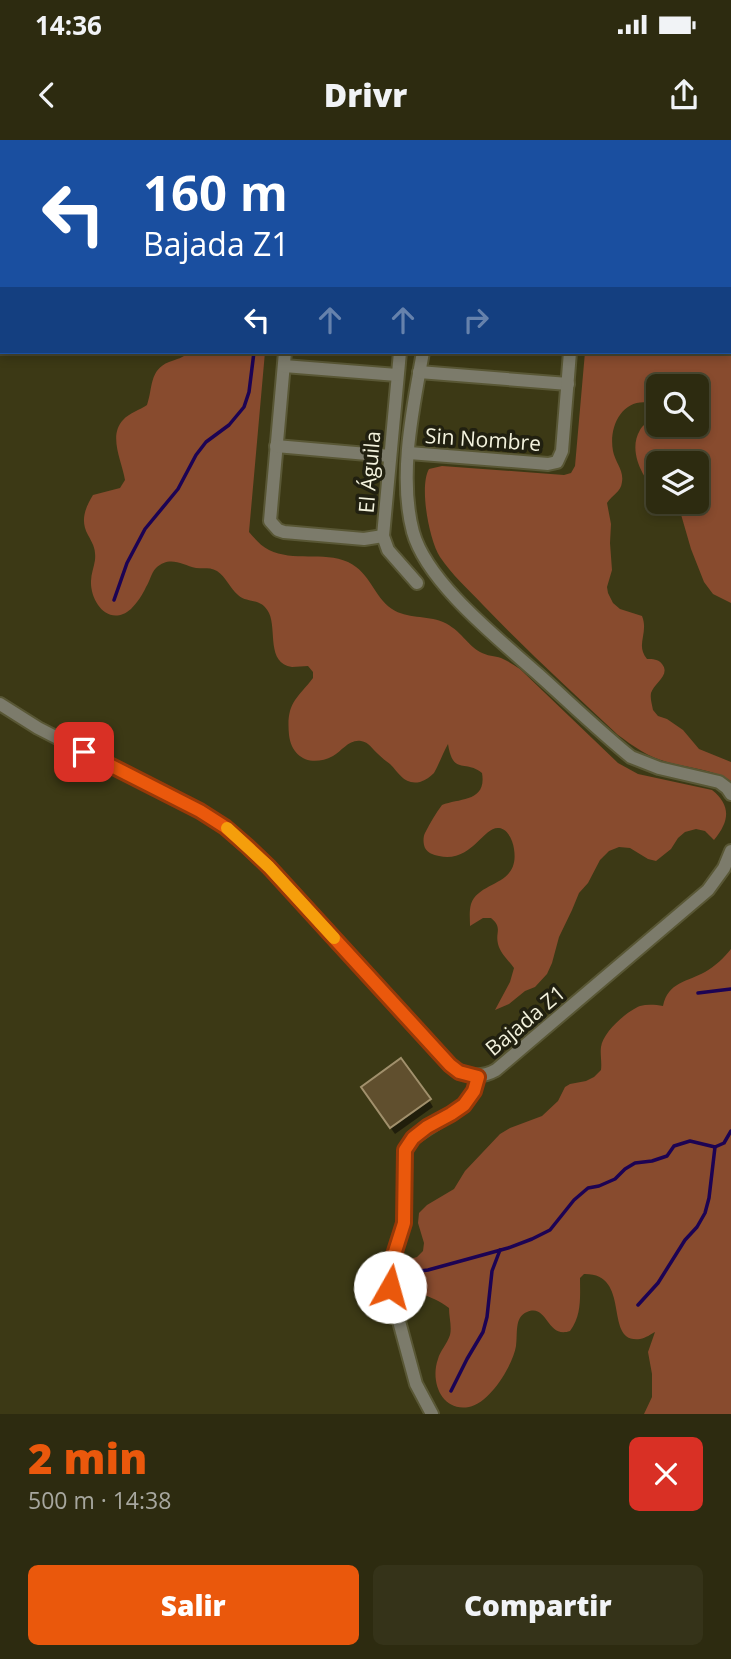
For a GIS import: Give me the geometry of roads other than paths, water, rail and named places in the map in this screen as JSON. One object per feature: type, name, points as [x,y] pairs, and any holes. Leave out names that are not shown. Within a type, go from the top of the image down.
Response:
[{"type":"street","points":[[285,354],[270,515],[273,527],[284,532],[324,536],[364,539],[383,536]]},
{"type":"street","name":"El Águila","points":[[400,354],[383,536],[388,550],[417,583]]},
{"type":"street","name":"El Águila","points":[[409,453],[423,354]]},
{"type":"street","name":"Sin Nombre","points":[[409,453],[548,464],[558,462],[562,451],[570,354]]},
{"type":"street","points":[[284,366],[397,375]]},
{"type":"street","points":[[419,372],[568,384]]},
{"type":"street","points":[[276,446],[390,456]]},
{"type":"street","points":[[409,453],[408,495],[419,548],[432,569],[464,606],[631,757],[659,768],[719,782],[731,794]]},
{"type":"street","name":"Bajada Z1","points":[[0,704],[38,728],[200,811],[225,827],[269,867],[450,1065],[459,1072],[478,1077],[496,1070],[708,890],[724,869],[731,851]]},
{"type":"street","points":[[432,1414],[416,1384],[390,1287],[392,1261],[404,1223],[405,1150],[413,1138],[427,1127],[464,1105],[474,1091],[478,1077]]},
{"type":"waterway","points":[[114,600],[127,563],[145,529],[178,489],[206,442],[229,425],[244,407],[249,392],[254,354]]},
{"type":"waterway","points":[[698,993],[731,989]]},
{"type":"waterway","points":[[397,1274],[428,1270],[532,1239],[550,1230],[574,1200],[588,1188],[615,1179],[635,1163],[667,1156],[674,1146],[690,1141],[715,1147],[724,1143],[731,1131]]},
{"type":"waterway","points":[[638,1305],[658,1283],[705,1213],[715,1147]]},
{"type":"waterway","points":[[451,1391],[483,1332],[492,1271],[500,1250]]}]
